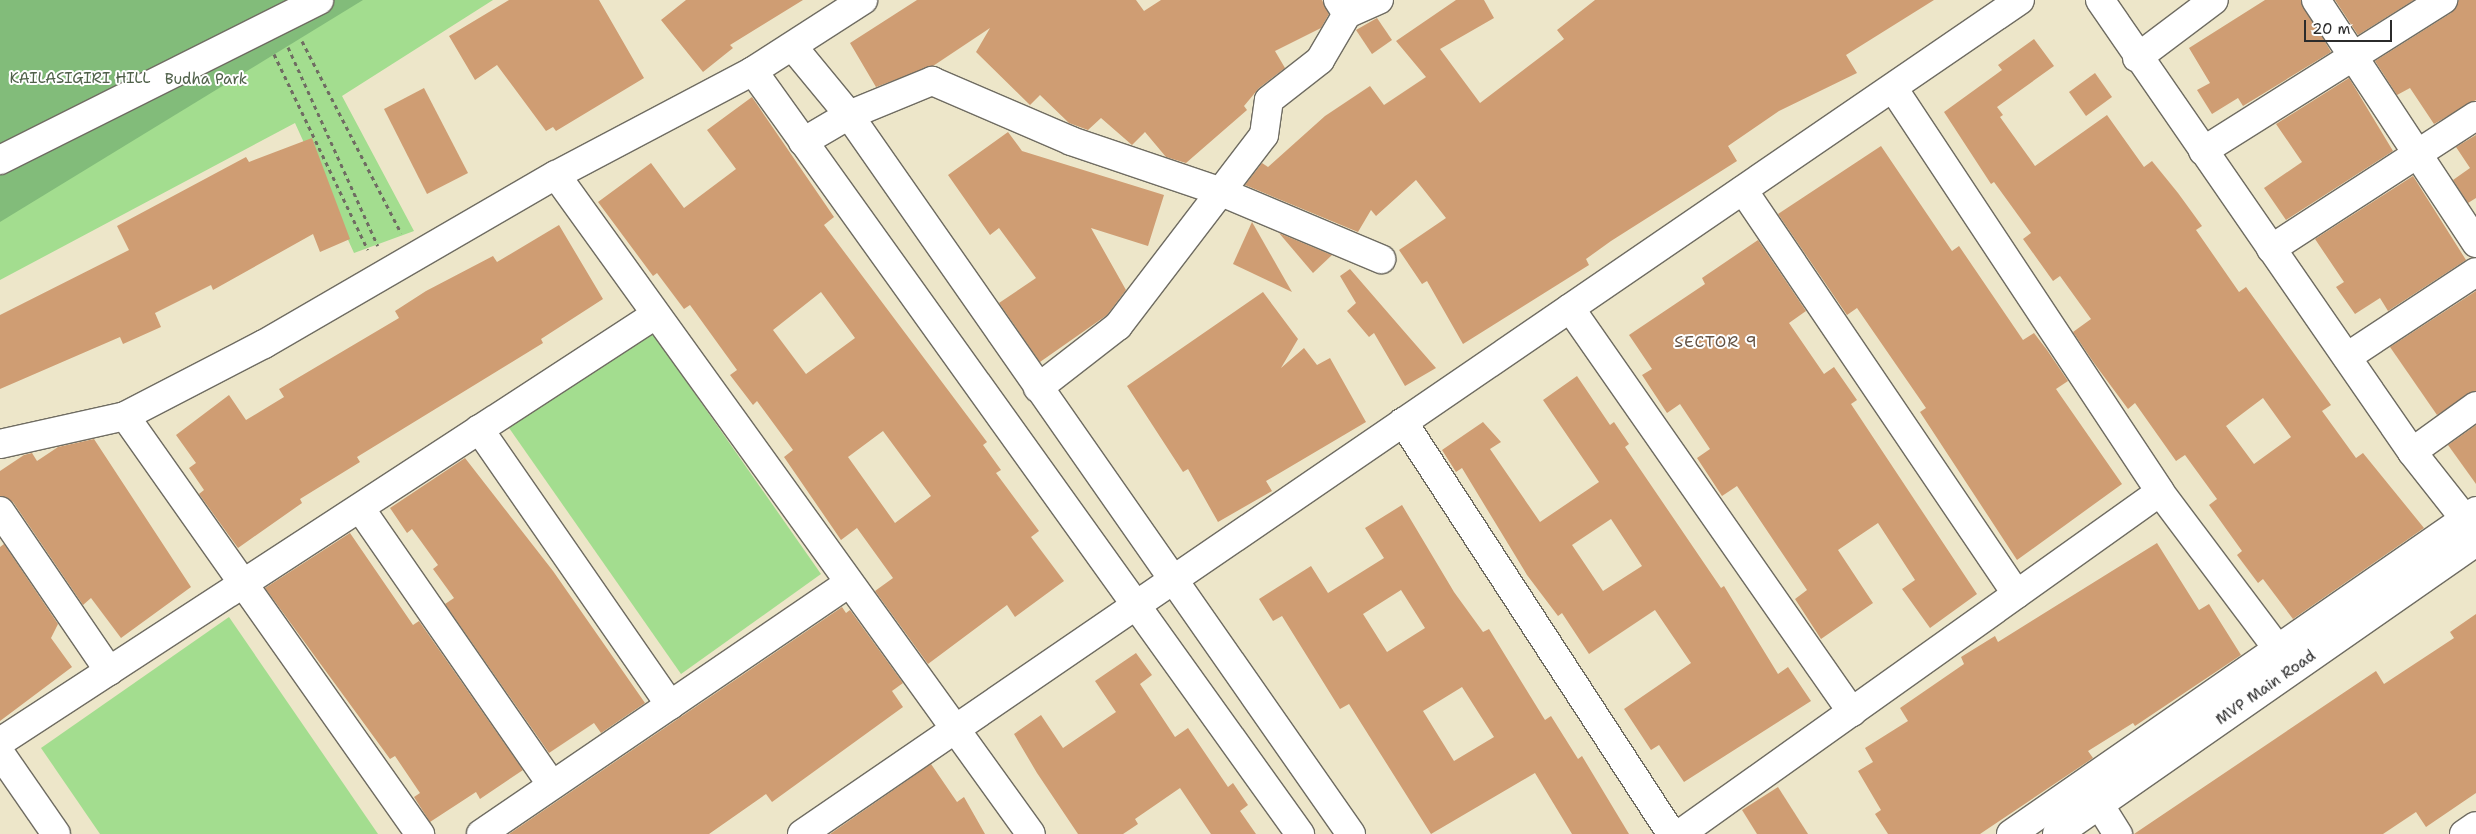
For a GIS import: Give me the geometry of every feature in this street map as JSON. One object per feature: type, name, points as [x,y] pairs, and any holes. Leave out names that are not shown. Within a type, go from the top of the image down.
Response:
[{"type":"street","points":[[0,160],[277,23],[319,0]]},
{"type":"street","points":[[0,444],[125,416],[264,344],[385,253],[556,175],[753,71],[793,47],[863,0]]},
{"type":"street","points":[[1038,388],[1118,326],[1219,191],[1264,135],[1269,100],[1320,60],[1342,7],[1379,0]]},
{"type":"street","points":[[813,831],[1137,604],[2020,0]]},
{"type":"street","points":[[2100,0],[2137,58],[2412,452],[2472,524]]},
{"type":"street","points":[[2137,58],[2214,0]]},
{"type":"street","points":[[2316,0],[2419,153],[2476,243]]},
{"type":"street","points":[[2203,151],[2443,0]]},
{"type":"street","points":[[793,47],[849,115],[1172,580],[1352,834]]},
{"type":"street","points":[[753,71],[1137,604],[1300,834]]},
{"type":"street","points":[[804,142],[849,115],[932,81],[1071,140],[1219,191],[1381,260]]},
{"type":"street","points":[[1892,88],[2160,492],[2286,659],[2011,834]]},
{"type":"street","points":[[2271,249],[2476,116]]},
{"type":"street","points":[[556,175],[848,584],[1031,834]]},
{"type":"street","points":[[1743,190],[2017,594]]},
{"type":"street","points":[[2347,357],[2476,272]]},
{"type":"street","points":[[1570,308],[1852,712]]},
{"type":"street","points":[[0,742],[655,315]]},
{"type":"street","points":[[2412,452],[2476,406]]},
{"type":"street","points":[[125,416],[420,834]]},
{"type":"street","points":[[1403,422],[1672,834]]},
{"type":"street","points":[[480,429],[670,705]]},
{"type":"street","points":[[1680,834],[2160,492]]},
{"type":"street","points":[[360,508],[552,785]]},
{"type":"street","points":[[0,511],[109,671]]},
{"type":"street","name":"MVP Main Road","points":[[2057,834],[2099,804],[2286,659],[2472,524]]},
{"type":"street","points":[[481,834],[848,584]]},
{"type":"street","points":[[0,753],[56,834]]},
{"type":"street","points":[[2099,804],[2118,834]]},
{"type":"street","points":[[2464,834],[2476,826]]},
{"type":"path","points":[[277,23],[403,236],[395,240]]},
{"type":"path","points":[[277,23],[385,253]]},
{"type":"path","points":[[277,23],[367,250],[385,253]]},
{"type":"green space","name":"KAILASIGIRI HILL","points":[[0,0],[363,0],[0,222]]},
{"type":"green space","name":"Budha Park","points":[[133,0],[493,0],[342,96],[414,231],[354,253],[295,123],[0,280],[0,114]]},
{"type":"green space","points":[[647,325],[821,574],[681,674],[507,425]]},
{"type":"green space","points":[[229,617],[378,834],[100,834],[41,748]]},
{"type":"building","points":[[509,0],[599,0],[644,78],[556,131],[553,127],[546,131],[497,65],[475,80],[449,36]]},
{"type":"building","points":[[686,0],[803,0],[730,45],[733,48],[703,72],[661,20]]},
{"type":"building","points":[[917,0],[1136,0],[1144,11],[1161,0],[1322,0],[1329,14],[1321,28],[1275,51],[1285,68],[1259,88],[1244,106],[1247,110],[1186,163],[1166,157],[1145,132],[1132,145],[1101,118],[1088,130],[1069,123],[1040,95],[1030,105],[976,52],[990,28],[933,66],[876,87],[850,43]]},
{"type":"building","points":[[1456,0],[1484,0],[1494,18],[1440,49],[1480,103],[1564,39],[1557,30],[1595,0],[1934,0],[1846,55],[1857,73],[1779,111],[1728,146],[1737,161],[1611,241],[1586,259],[1589,265],[1463,344],[1427,281],[1422,284],[1399,250],[1446,218],[1416,180],[1376,216],[1371,210],[1358,232],[1245,185],[1262,163],[1268,167],[1325,116],[1370,86],[1384,105],[1426,77],[1396,41]]},
{"type":"building","points":[[2265,0],[2301,0],[2331,52],[2243,106],[2238,98],[2212,114],[2197,90],[2210,83],[2189,48]]},
{"type":"building","points":[[2335,0],[2414,0],[2358,35]]},
{"type":"building","points":[[2459,0],[2476,0],[2476,100],[2434,124],[2410,88],[2397,95],[2375,61],[2451,13]]},
{"type":"building","points":[[1377,18],[1392,40],[1372,54],[1356,30]]},
{"type":"building","points":[[2034,39],[2054,66],[1997,107],[2003,115],[2000,117],[2035,166],[2107,115],[2144,167],[2152,161],[2202,226],[2196,230],[2239,292],[2246,287],[2331,405],[2322,411],[2356,458],[2363,453],[2424,528],[2293,619],[2263,579],[2258,583],[2237,555],[2242,551],[2209,505],[2217,499],[2185,455],[2176,461],[2135,403],[2128,409],[2073,332],[2091,319],[2060,276],[2053,281],[2023,239],[2031,233],[1994,182],[1991,184],[1944,112],[2002,70],[1998,65]],"holes":[[[2263,398],[2291,437],[2254,464],[2226,426]]]},
{"type":"building","points":[[2095,73],[2112,97],[2086,116],[2069,92]]},
{"type":"building","points":[[2349,78],[2393,151],[2286,220],[2264,188],[2302,162],[2276,124]]},
{"type":"building","points":[[424,88],[468,173],[427,194],[384,109]]},
{"type":"building","points":[[752,97],[834,217],[824,225],[987,442],[983,445],[1001,470],[996,473],[1039,531],[1031,537],[1064,581],[1015,617],[1007,605],[928,664],[875,591],[893,578],[857,528],[841,540],[784,457],[793,450],[757,401],[753,405],[730,375],[737,370],[690,305],[684,309],[657,273],[653,276],[598,202],[651,163],[684,208],[736,169],[707,130]],"holes":[[[821,292],[855,338],[806,374],[773,330]],[[883,431],[931,496],[895,523],[848,457]]]},
{"type":"building","points":[[1008,132],[1022,151],[1164,195],[1148,246],[1091,228],[1126,290],[1107,315],[1040,362],[999,303],[1036,278],[999,228],[990,235],[948,175]]},
{"type":"building","points":[[2476,135],[2476,198],[2468,203],[2453,180],[2470,168],[2456,147]]},
{"type":"building","points":[[312,138],[350,239],[320,252],[313,234],[213,290],[211,285],[155,313],[161,327],[123,344],[120,337],[0,389],[0,315],[129,250],[117,226],[246,157],[249,162]]},
{"type":"building","points":[[1881,146],[1952,251],[1959,246],[2023,340],[2034,333],[2047,350],[2068,381],[2056,389],[2122,484],[2017,560],[1920,412],[1926,408],[1857,308],[1847,315],[1778,214]]},
{"type":"building","points":[[2413,176],[2466,260],[2388,311],[2380,298],[2355,314],[2336,287],[2344,282],[2315,239]]},
{"type":"building","points":[[1252,222],[1292,292],[1233,264]]},
{"type":"building","points":[[559,225],[603,299],[541,339],[543,343],[357,457],[360,462],[300,499],[302,503],[238,548],[199,494],[204,490],[189,468],[196,463],[176,435],[229,395],[246,420],[284,397],[279,389],[399,318],[395,311],[426,291],[493,256],[497,262]]},
{"type":"building","points":[[1279,233],[1332,255],[1313,273]]},
{"type":"building","points":[[1758,240],[1806,311],[1789,323],[1824,374],[1834,367],[1857,400],[1851,404],[1977,594],[1930,628],[1902,589],[1915,580],[1878,523],[1838,550],[1873,603],[1821,639],[1795,599],[1807,590],[1737,486],[1722,496],[1697,458],[1710,449],[1680,404],[1667,413],[1642,375],[1652,369],[1629,335],[1705,284],[1702,278]]},
{"type":"building","points":[[1350,269],[1436,368],[1405,386],[1374,333],[1369,337],[1347,311],[1356,303],[1340,276]]},
{"type":"building","points":[[2476,291],[2476,391],[2437,415],[2390,347]]},
{"type":"building","points":[[1263,292],[1298,339],[1281,368],[1304,348],[1317,365],[1330,358],[1366,422],[1266,481],[1272,491],[1218,522],[1188,469],[1183,472],[1127,386]]},
{"type":"building","points":[[1577,376],[1610,425],[1614,422],[1629,444],[1625,447],[1721,588],[1724,586],[1778,674],[1788,667],[1811,701],[1684,782],[1659,745],[1651,750],[1624,709],[1691,663],[1655,610],[1589,654],[1562,613],[1558,616],[1527,575],[1462,468],[1456,472],[1442,450],[1483,422],[1501,442],[1490,449],[1540,522],[1599,482],[1543,400]],"holes":[[[1611,519],[1642,566],[1603,591],[1572,545]]]},
{"type":"building","points":[[2476,425],[2476,484],[2448,445]]},
{"type":"building","points":[[94,439],[191,587],[121,638],[91,598],[83,605],[13,502],[0,496],[0,471],[24,455],[32,453],[37,461],[58,447]]},
{"type":"building","points":[[465,458],[553,571],[645,703],[601,733],[594,723],[549,753],[445,604],[454,598],[433,569],[438,565],[412,529],[407,533],[390,508]]},
{"type":"building","points":[[1402,505],[1454,592],[1483,632],[1489,629],[1545,720],[1551,716],[1578,759],[1582,756],[1629,834],[1572,834],[1535,773],[1431,834],[1349,704],[1340,709],[1282,616],[1273,621],[1259,599],[1311,566],[1328,593],[1384,558],[1365,528]],"holes":[[[1401,590],[1425,628],[1387,652],[1363,614]],[[1462,687],[1494,737],[1454,761],[1423,711]]]},
{"type":"building","points":[[350,533],[413,625],[419,621],[523,770],[480,799],[476,792],[430,822],[414,797],[420,793],[395,756],[390,759],[265,588]]},
{"type":"building","points":[[2157,543],[2199,610],[2209,604],[2241,655],[2135,726],[2133,723],[2088,751],[2093,758],[1980,834],[1888,834],[1875,814],[1881,810],[1858,771],[1873,762],[1865,748],[1908,721],[1900,708],[1964,664],[1961,657],[1995,636],[1998,642]]},
{"type":"building","points":[[4,544],[58,624],[51,638],[72,667],[0,721],[0,547]]},
{"type":"building","points":[[842,607],[846,613],[850,610],[903,683],[892,691],[903,707],[772,802],[766,794],[709,834],[509,834]]},
{"type":"building","points":[[2476,614],[2476,793],[2426,827],[2416,812],[2383,834],[2134,834],[2376,671],[2384,684],[2454,638],[2450,632]]},
{"type":"building","points":[[1136,653],[1152,675],[1140,684],[1175,737],[1188,728],[1228,787],[1233,783],[1248,805],[1240,811],[1256,834],[1211,834],[1180,788],[1135,819],[1138,824],[1123,834],[1078,834],[1037,773],[1014,734],[1041,715],[1063,748],[1116,712],[1095,681]]},
{"type":"building","points":[[931,764],[957,802],[964,797],[985,834],[830,834]]},
{"type":"building","points":[[1778,787],[1808,834],[1757,834],[1742,810]]},
{"type":"district","name":"SECTOR 9","points":[[1716,342]]}]
